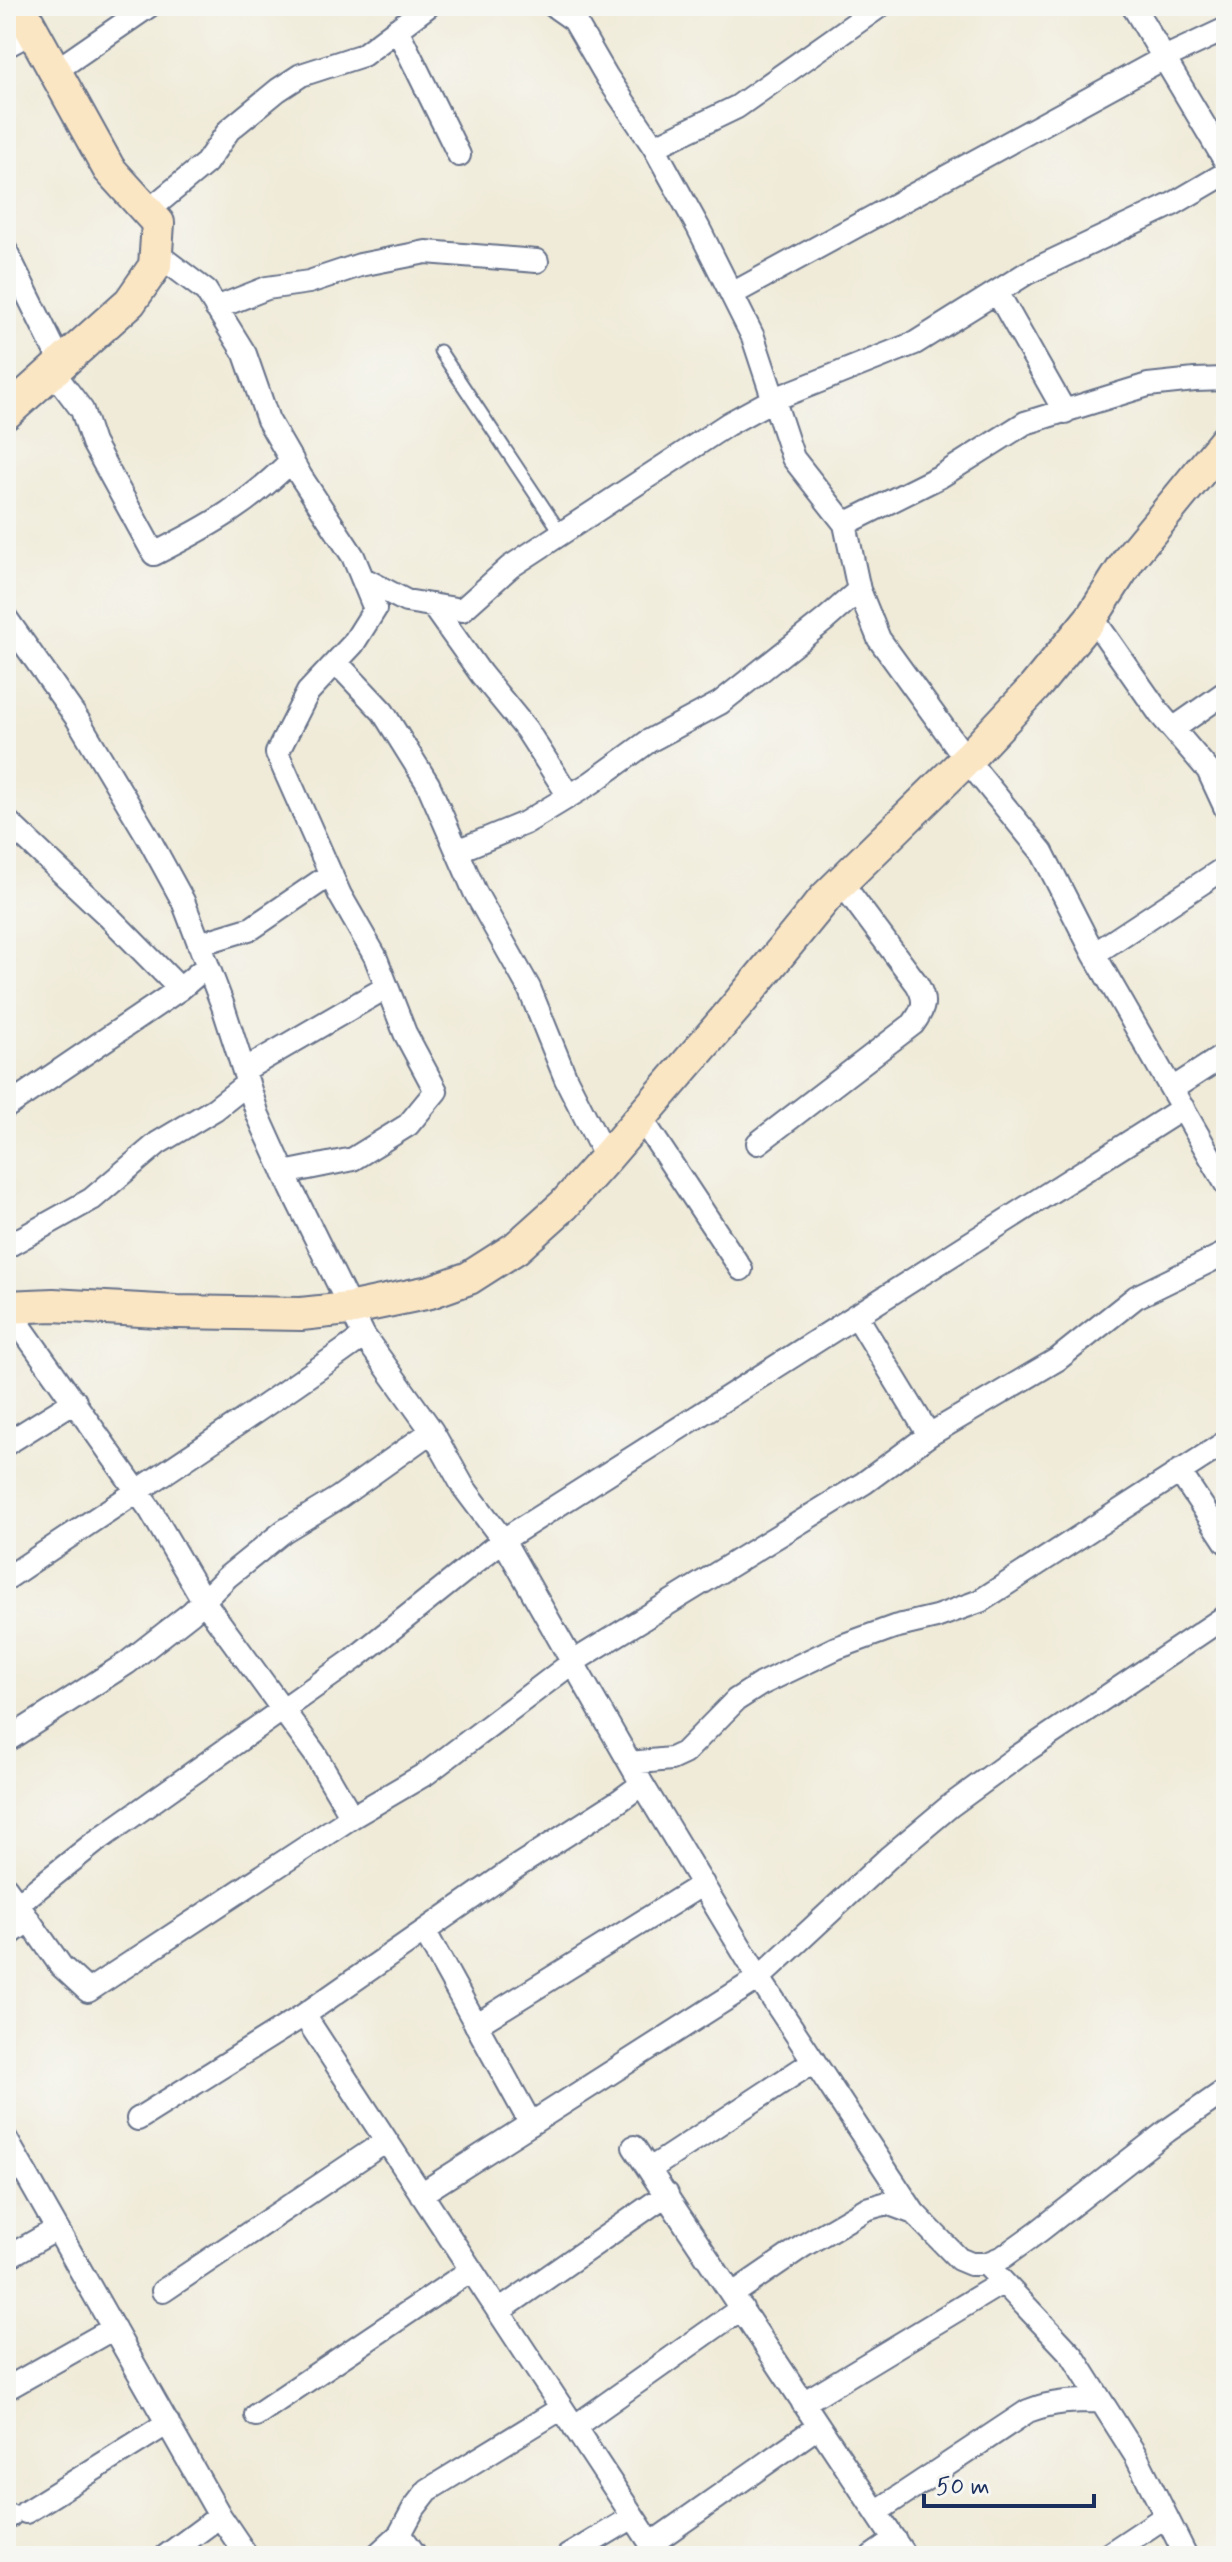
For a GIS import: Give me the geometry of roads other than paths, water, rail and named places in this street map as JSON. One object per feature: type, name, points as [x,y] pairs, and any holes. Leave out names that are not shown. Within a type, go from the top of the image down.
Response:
[{"type":"street","points":[[55,71],[149,6]]},
{"type":"street","points":[[148,211],[206,163],[229,130],[278,90],[301,75],[363,55],[428,6]]},
{"type":"street","points":[[554,6],[574,20],[607,77],[654,147],[732,294],[753,337],[793,458],[845,524],[859,590],[879,639],[966,759],[1042,852],[1094,954],[1226,1184]]},
{"type":"street","points":[[1133,6],[1226,162]]},
{"type":"street","points":[[654,147],[737,107],[872,8]]},
{"type":"street","points":[[6,413],[130,302],[155,266],[158,223],[109,169],[55,71],[19,28]]},
{"type":"street","points":[[397,29],[459,155]]},
{"type":"street","points":[[732,294],[1164,58],[1226,29]]},
{"type":"street","points":[[362,578],[406,601],[462,610],[510,567],[728,424],[772,400],[915,343],[1027,273],[1173,204],[1226,173]]},
{"type":"street","points":[[6,251],[58,369],[82,410],[93,443],[154,554],[211,525],[260,491],[292,460]]},
{"type":"street","points":[[216,308],[267,288],[309,282],[396,256],[426,252],[537,261]]},
{"type":"street","points":[[156,253],[206,291],[245,354],[268,420],[353,556],[375,609],[353,644],[308,692],[277,753],[331,874],[375,956],[405,1033],[436,1091],[408,1125],[353,1159],[284,1173]]},
{"type":"street","points":[[997,292],[1065,412]]},
{"type":"street","points":[[845,524],[941,476],[1025,423],[1148,385],[1226,379]]},
{"type":"street","points":[[6,1579],[138,1492],[356,1323],[469,1278],[516,1248],[564,1205],[826,897],[1034,688],[1092,617],[1131,556],[1226,440]]},
{"type":"street","points":[[457,851],[525,823],[591,783],[649,741],[720,703],[859,590]]},
{"type":"street","points":[[432,605],[481,674],[526,729],[569,796]]},
{"type":"street","points":[[1092,617],[1173,729],[1208,770],[1226,809]]},
{"type":"street","points":[[6,618],[78,720],[183,901],[258,1115],[356,1323],[432,1431],[464,1488],[503,1540],[642,1784],[759,1978],[914,2213],[959,2259],[971,2264],[986,2264],[1003,2257],[1039,2231],[1167,2131],[1226,2090]]},
{"type":"street","points":[[336,662],[383,712],[428,784],[475,892],[529,988],[566,1079],[606,1158]]},
{"type":"street","points":[[1173,729],[1226,692]]},
{"type":"street","points":[[6,820],[180,989]]},
{"type":"street","points":[[1094,954],[1226,867]]},
{"type":"street","points":[[199,944],[252,928],[331,874]]},
{"type":"street","points":[[758,1143],[913,1024],[924,1005],[924,995],[917,984],[841,882]]},
{"type":"street","points":[[6,1107],[180,989],[207,966]]},
{"type":"street","points":[[6,1247],[92,1199],[158,1143],[215,1109],[246,1076],[387,987]]},
{"type":"street","points":[[6,1937],[18,1904],[94,1843],[354,1659],[503,1540],[856,1315],[1178,1099],[1226,1054]]},
{"type":"street","points":[[641,1118],[741,1269]]},
{"type":"street","points":[[18,1904],[61,1966],[88,1991],[352,1817],[427,1773],[573,1662],[864,1483],[929,1435],[1058,1359],[1136,1297],[1226,1253]]},
{"type":"street","points":[[6,1307],[53,1305],[176,1312],[301,1314],[356,1323]]},
{"type":"street","points":[[6,1307],[138,1492],[203,1600],[315,1754],[352,1817]]},
{"type":"street","points":[[856,1315],[929,1435]]},
{"type":"street","points":[[6,1444],[75,1401]]},
{"type":"street","points":[[6,1741],[127,1663],[284,1531],[338,1498],[432,1431]]},
{"type":"street","points":[[630,1763],[671,1759],[684,1753],[736,1700],[761,1684],[836,1648],[980,1601],[1226,1442]]},
{"type":"street","points":[[1179,1471],[1226,1542]]},
{"type":"street","points":[[421,2194],[759,1978],[888,1858],[950,1806],[1226,1616]]},
{"type":"street","points":[[138,2119],[304,2015],[519,1865],[642,1784]]},
{"type":"street","points":[[476,2025],[703,1884]]},
{"type":"street","points":[[425,1932],[531,2124]]},
{"type":"street","points":[[304,2015],[655,2550],[819,2426]]},
{"type":"street","points":[[650,2169],[814,2061]]},
{"type":"street","points":[[6,2139],[220,2516],[247,2556]]},
{"type":"street","points":[[163,2291],[386,2141]]},
{"type":"street","points":[[634,2147],[900,2548],[872,2556]]},
{"type":"street","points":[[499,2311],[667,2194]]},
{"type":"street","points":[[376,2556],[400,2534],[428,2490],[568,2417],[737,2301],[803,2246],[866,2209],[887,2203],[914,2213]]},
{"type":"street","points":[[6,2258],[57,2229]]},
{"type":"street","points":[[986,2264],[1048,2326],[1072,2355],[1136,2456],[1186,2556]]},
{"type":"street","points":[[256,2415],[471,2270]]},
{"type":"street","points":[[803,2403],[1003,2282]]},
{"type":"street","points":[[6,2389],[114,2328]]},
{"type":"street","points":[[876,2512],[1028,2411],[1063,2401],[1101,2401]]},
{"type":"street","points":[[14,2516],[168,2423]]},
{"type":"street","points":[[166,2556],[220,2516]]},
{"type":"street","points":[[1106,2556],[1166,2516]]},
{"type":"street","points":[[568,2556],[633,2517]]},
{"type":"street","points":[[400,2534],[416,2556]]},
{"type":"lane","points":[[440,351],[561,533]]}]
